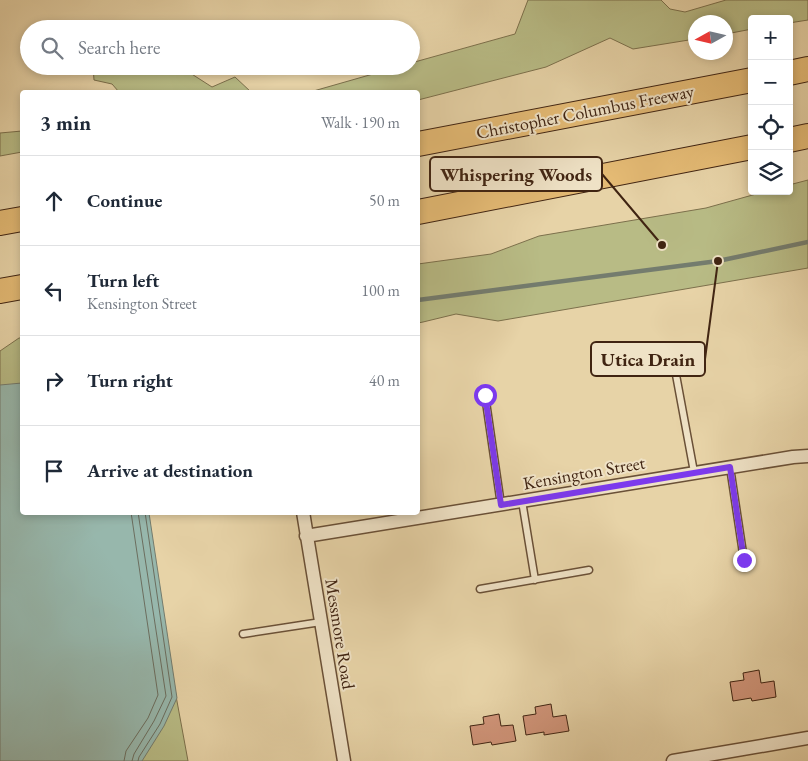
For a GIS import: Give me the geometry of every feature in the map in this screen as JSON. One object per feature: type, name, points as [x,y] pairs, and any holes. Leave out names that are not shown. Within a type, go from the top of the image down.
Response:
[{"type":"highway","points":[[793,72],[808,70]]},
{"type":"highway","name":"Christopher Columbus Freeway","points":[[420,144],[748,81]]},
{"type":"highway","points":[[793,139],[808,136]]},
{"type":"highway","points":[[420,212],[748,149]]},
{"type":"highway","points":[[0,223],[20,219]]},
{"type":"highway","points":[[0,291],[20,287]]},
{"type":"street","name":"Kensington Street","points":[[306,536],[694,472],[808,456]]},
{"type":"street","name":"Messmore Road","points":[[303,515],[344,761]]},
{"type":"street","points":[[673,761],[808,738]]},
{"type":"lane","points":[[674,364],[694,472]]},
{"type":"lane","points":[[485,395],[501,505]]},
{"type":"lane","points":[[730,467],[744,560]]},
{"type":"lane","points":[[522,501],[535,580]]},
{"type":"lane","points":[[480,589],[589,570]]},
{"type":"lane","points":[[243,634],[321,622]]},
{"type":"green space","points":[[528,0],[661,0],[670,9],[685,12],[726,0],[808,0],[808,20],[793,22],[793,15],[748,15],[748,30],[733,33],[733,15],[688,15],[688,40],[633,49],[610,38],[546,67],[420,99],[420,90],[317,90],[370,75],[420,75],[420,60],[515,34]]},
{"type":"green space","points":[[94,75],[193,75],[212,87],[235,77],[249,90],[117,90],[112,84],[94,80]]},
{"type":"green space","points":[[20,131],[20,152],[0,156],[0,133]]},
{"type":"green space","points":[[808,180],[808,268],[498,321],[456,314],[420,323],[420,264],[491,254],[539,236],[706,208],[753,195],[793,195],[793,184]]},
{"type":"green space","points":[[20,338],[20,396],[0,400],[0,351]]},
{"type":"green space","points":[[174,685],[188,761],[119,761]]},
{"type":"water","points":[[20,383],[20,515],[149,515],[177,698],[164,726],[142,761],[0,761],[0,385]]},
{"type":"building","points":[[759,670],[761,683],[774,681],[776,697],[752,701],[751,698],[733,701],[730,682],[744,680],[743,673]]},
{"type":"building","points":[[551,704],[553,717],[566,715],[569,731],[544,735],[544,732],[526,735],[523,716],[536,714],[535,707]]},
{"type":"building","points":[[499,714],[501,726],[513,725],[516,741],[492,745],[491,742],[473,745],[470,726],[484,724],[483,717]]},
{"type":"waterway","points":[[420,300],[718,261],[808,242]]},
{"type":"place","name":"Whispering Woods","points":[[662,245]]},
{"type":"place","name":"Utica Drain","points":[[718,261]]},
{"type":"route","points":[[485,395],[501,505],[730,467],[744,560]]}]
